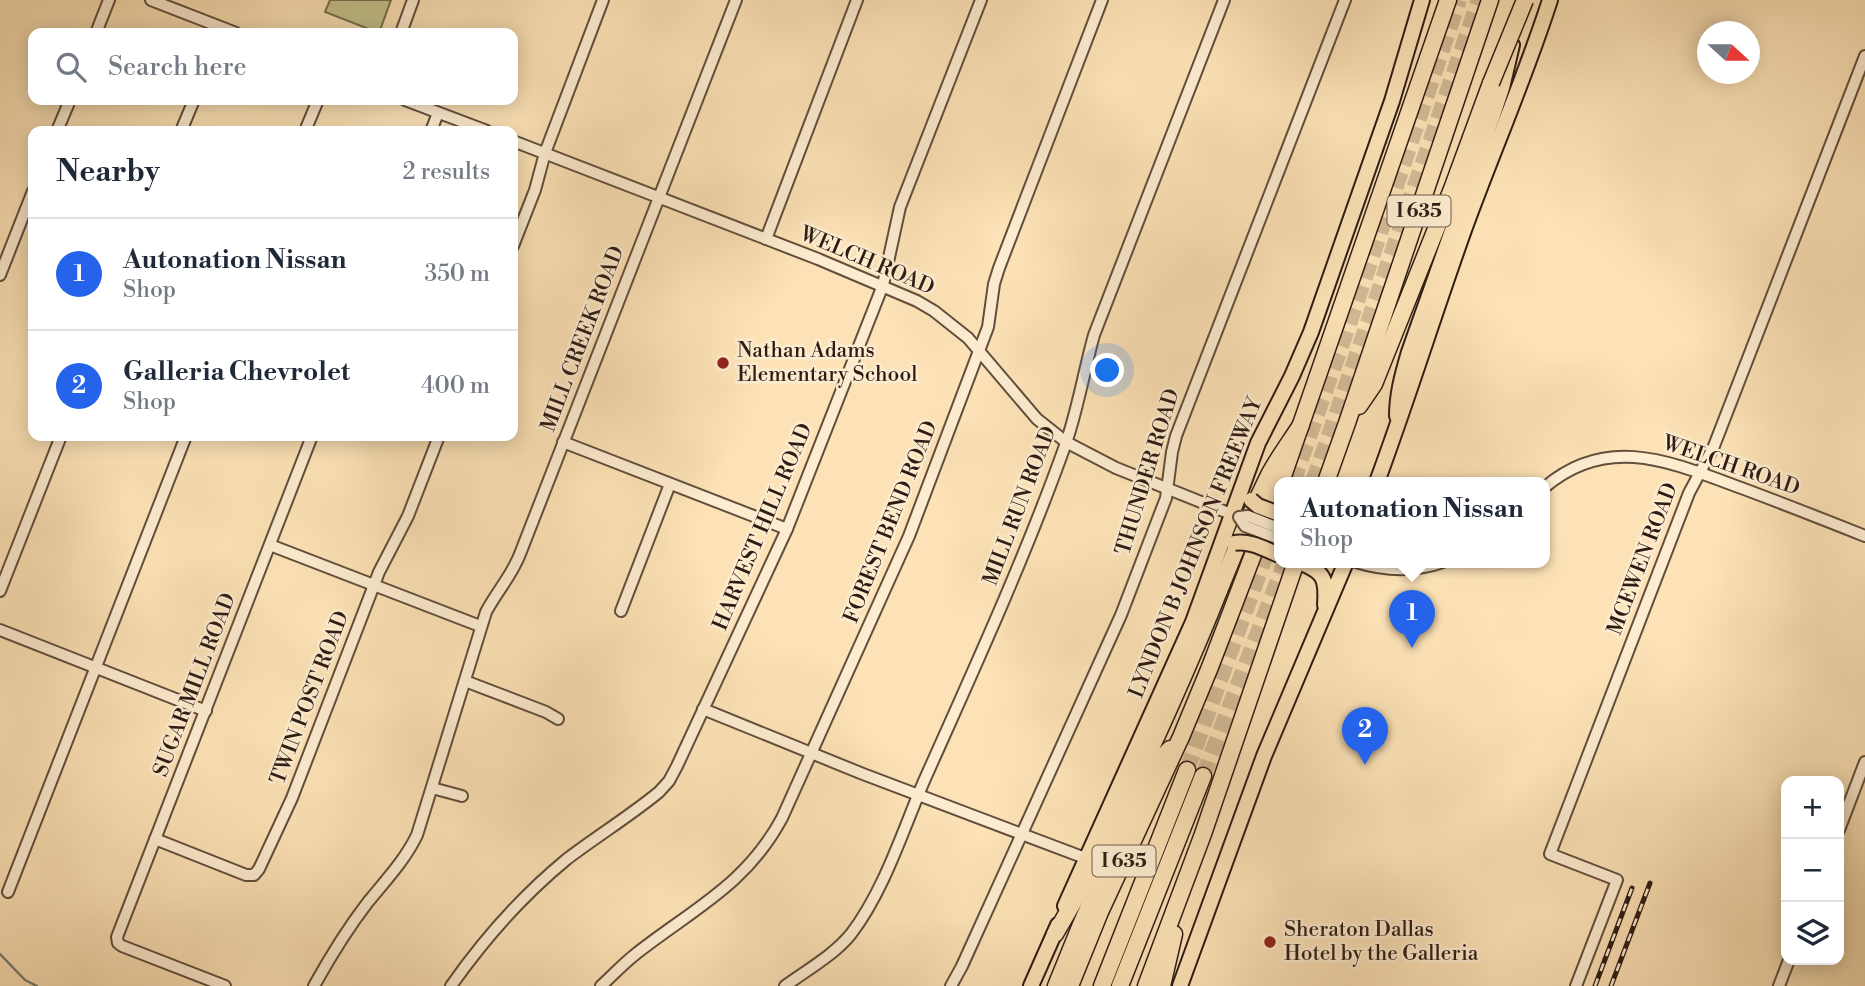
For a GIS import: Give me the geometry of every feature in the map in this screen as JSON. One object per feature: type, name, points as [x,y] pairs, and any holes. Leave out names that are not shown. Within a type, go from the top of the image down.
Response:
[{"type":"highway","points":[[1438,0],[1439,26]]},
{"type":"highway","name":"I 635","points":[[1283,477],[1448,0]]},
{"type":"highway","name":"I 635","points":[[1328,477],[1490,0]]},
{"type":"highway","points":[[1348,423],[1374,384],[1452,189],[1523,0]]},
{"type":"highway","points":[[1055,933],[1094,864],[1169,710],[1270,472],[1301,425]]},
{"type":"highway","name":"I 635","points":[[1070,986],[1100,912],[1181,737],[1274,500]]},
{"type":"highway","name":"I 635","points":[[1146,986],[1296,568]]},
{"type":"highway","points":[[1056,986],[1107,865],[1154,766],[1181,737]]},
{"type":"highway","points":[[1102,986],[1186,770]]},
{"type":"highway","points":[[1120,986],[1203,776]]},
{"type":"highway","points":[[1162,986],[1183,889]]},
{"type":"main road","name":"LYNDON B JOHNSON FREEWAY","points":[[1031,986],[1085,858],[1193,622],[1219,550],[1235,516],[1250,465],[1311,332],[1392,101],[1422,0]]},
{"type":"main road","points":[[1397,427],[1397,402],[1401,380],[1502,88],[1523,0]]},
{"type":"main road","points":[[1379,477],[1465,228],[1550,0]]},
{"type":"main road","points":[[1250,465],[1246,481],[1251,500],[1274,512]]},
{"type":"main road","points":[[1219,550],[1242,541],[1274,553]]},
{"type":"main road","points":[[1312,568],[1321,575],[1326,591],[1323,617]]},
{"type":"main road","points":[[1180,986],[1264,757],[1343,568]]},
{"type":"street","points":[[98,28],[109,0]]},
{"type":"street","points":[[151,0],[214,28]]},
{"type":"street","points":[[403,28],[413,0]]},
{"type":"street","points":[[518,233],[535,190],[545,153],[603,0]]},
{"type":"street","name":"MILL CREEK ROAD","points":[[314,986],[368,903],[411,847],[417,835],[481,626],[493,598],[513,571],[736,0]]},
{"type":"street","points":[[766,239],[857,0]]},
{"type":"street","name":"HARVEST HILL ROAD","points":[[451,986],[500,923],[546,878],[659,792],[669,781],[787,529],[883,285],[900,207],[981,0]]},
{"type":"street","name":"FOREST BEND ROAD","points":[[601,986],[635,954],[726,889],[747,868],[773,834],[899,560],[980,351],[991,314],[999,268],[1102,0]]},
{"type":"street","name":"MILL RUN ROAD","points":[[785,986],[835,950],[857,926],[880,882],[994,626],[1066,442],[1094,335],[1224,0]]},
{"type":"street","name":"THUNDER ROAD","points":[[951,986],[1023,834],[1121,615],[1166,498],[1176,436],[1345,0]]},
{"type":"street","name":"MCEWEN ROAD","points":[[1576,986],[1617,880],[1550,853],[1689,493],[1714,446],[1865,56]]},
{"type":"street","points":[[59,126],[67,105]]},
{"type":"street","points":[[183,126],[192,105]]},
{"type":"street","points":[[307,126],[316,105]]},
{"type":"street","points":[[418,105],[473,126]]},
{"type":"street","points":[[433,126],[438,113]]},
{"type":"street","name":"WELCH ROAD","points":[[518,143],[883,285],[934,311],[968,338],[1037,419],[1066,442],[1102,462],[1167,489],[1235,516],[1248,516],[1274,526]]},
{"type":"street","points":[[0,275],[28,204]]},
{"type":"street","points":[[0,592],[59,441]]},
{"type":"street","points":[[8,892],[184,441]]},
{"type":"street","name":"SUGAR MILL ROAD","points":[[225,986],[122,946],[117,937],[310,441]]},
{"type":"street","name":"TWIN POST ROAD","points":[[155,839],[246,875],[254,875],[292,798],[375,584],[408,516],[437,441]]},
{"type":"street","points":[[563,442],[787,529]]},
{"type":"street","name":"WELCH ROAD","points":[[1550,484],[1574,468],[1608,458],[1647,457],[1699,472],[1865,536]]},
{"type":"street","points":[[621,611],[670,484]]},
{"type":"street","name":"WELCH ROAD","points":[[1235,516],[1245,526],[1274,538]]},
{"type":"street","points":[[270,545],[481,626]]},
{"type":"street","points":[[1382,568],[1419,568]]},
{"type":"street","points":[[0,630],[206,711]]},
{"type":"street","points":[[465,681],[558,719]]},
{"type":"street","points":[[703,709],[1085,858]]},
{"type":"street","points":[[1844,817],[1865,762]]},
{"type":"street","points":[[432,788],[462,796]]},
{"type":"street","points":[[1779,986],[1787,965]]},
{"type":"shaded area","points":[[330,0],[391,0],[381,28],[366,28],[325,12]]},
{"type":"waterway","points":[[0,954],[25,980],[37,986]]},
{"type":"tunnel","points":[[1295,477],[1459,0]]},
{"type":"tunnel","points":[[1315,477],[1479,0]]},
{"type":"tunnel","points":[[1187,770],[1274,533]]},
{"type":"tunnel","points":[[1203,776],[1283,568]]},
{"type":"railway","points":[[1611,986],[1650,883]]},
{"type":"railway","points":[[1595,986],[1632,888]]},
{"type":"place","name":"Nathan Adams Elementary School","points":[[723,363]]},
{"type":"place","name":"Autonation Nissan","points":[[1412,648]]},
{"type":"place","name":"Galleria Chevrolet","points":[[1365,765]]},
{"type":"place","name":"Sheraton Dallas Hotel by the Galleria","points":[[1270,942]]}]
